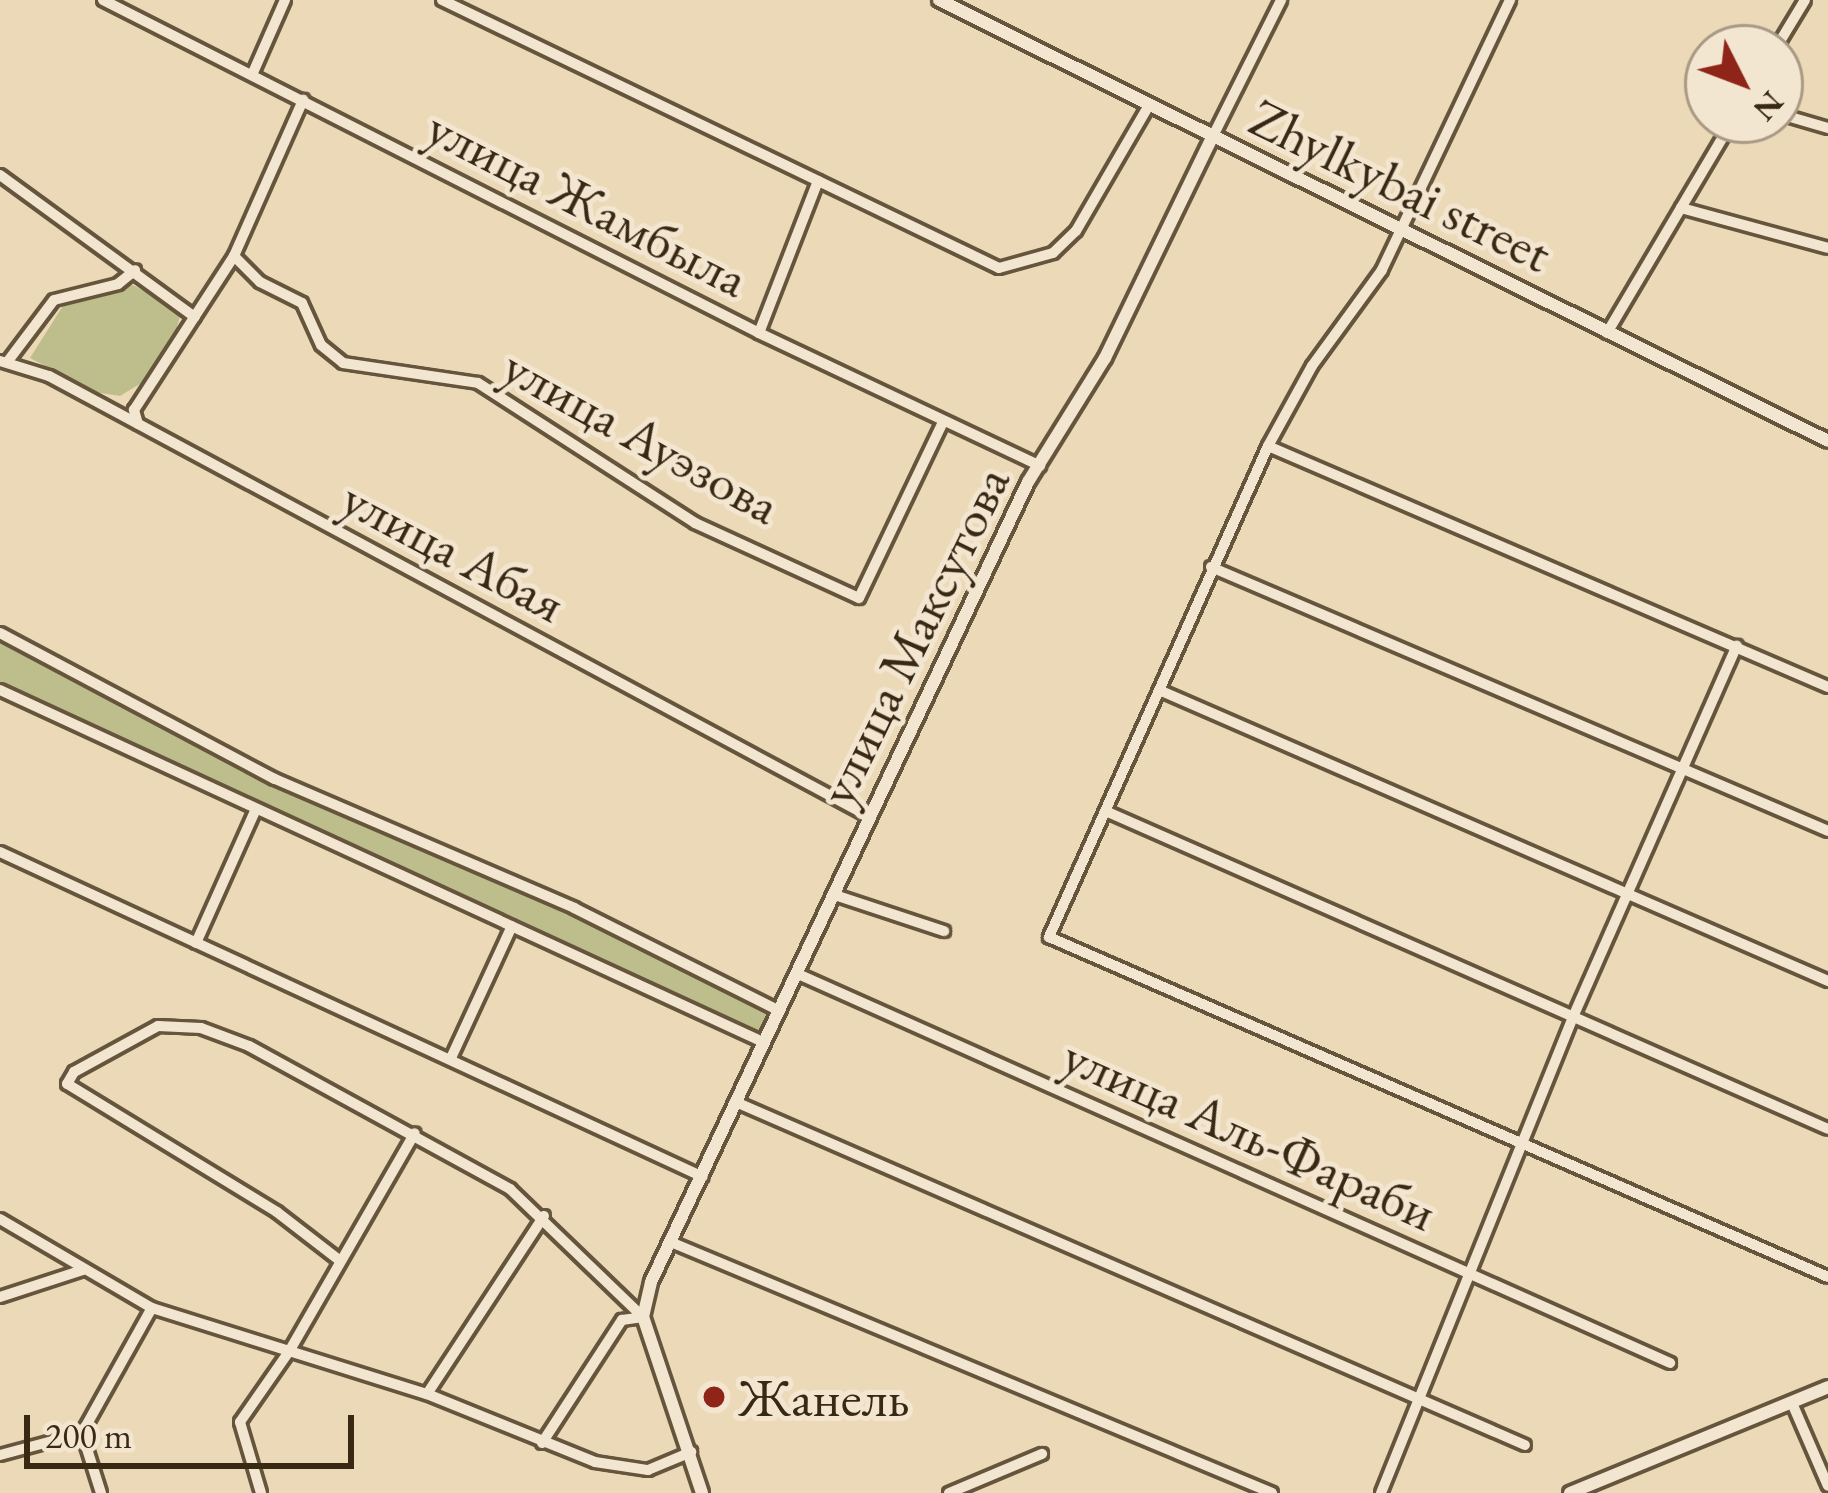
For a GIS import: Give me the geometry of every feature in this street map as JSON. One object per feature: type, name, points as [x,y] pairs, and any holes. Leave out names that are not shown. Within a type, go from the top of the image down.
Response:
[{"type":"street","name":"улица Жамбыла","points":[[104,0],[130,6],[252,75],[759,333],[942,424],[1040,466]]},
{"type":"street","points":[[252,75],[285,0]]},
{"type":"street","points":[[442,0],[999,268],[1022,266],[1053,254],[1076,232],[1148,107]]},
{"type":"street","name":"Zhylkybai street","points":[[939,0],[1211,140],[1399,227],[1828,440]]},
{"type":"street","name":"улица Максутова","points":[[643,1317],[868,816],[1040,466],[1105,358],[1281,0]]},
{"type":"street","points":[[1510,0],[1382,270],[1312,367],[1268,446],[1211,567],[1110,813],[1049,937],[1063,948],[1075,946],[1828,1277]]},
{"type":"street","points":[[138,424],[134,410],[235,256],[303,100]]},
{"type":"street","points":[[1607,333],[1718,144]]},
{"type":"street","points":[[0,175],[195,317]]},
{"type":"street","points":[[759,333],[818,182]]},
{"type":"street","points":[[1682,208],[1828,248]]},
{"type":"street","name":"улица Ауэзова","points":[[235,256],[260,282],[302,303],[321,345],[343,364],[478,382],[695,523],[859,598],[942,424]]},
{"type":"street","points":[[4,361],[54,300],[118,284],[135,270]]},
{"type":"street","name":"улица Абая","points":[[4,361],[138,424],[868,816]]},
{"type":"street","points":[[1268,446],[1828,687]]},
{"type":"street","points":[[1211,567],[1828,831]]},
{"type":"street","points":[[0,633],[275,779],[574,908],[779,1011]]},
{"type":"street","points":[[1382,1493],[1520,1143],[1736,646]]},
{"type":"street","points":[[1159,690],[1828,981]]},
{"type":"street","points":[[1,693],[764,1042]]},
{"type":"street","points":[[196,943],[254,811]]},
{"type":"street","points":[[1110,813],[1828,1129]]},
{"type":"street","points":[[0,852],[703,1177]]},
{"type":"street","points":[[835,895],[944,931]]},
{"type":"street","points":[[451,1058],[512,926]]},
{"type":"street","name":"улица Аль-Фараби","points":[[798,974],[1670,1363]]},
{"type":"street","points":[[339,1260],[278,1212],[67,1084],[74,1072],[142,1030],[201,1028],[415,1133],[544,1216],[643,1317],[702,1493]]},
{"type":"street","points":[[738,1103],[1525,1444]]},
{"type":"street","points":[[261,1493],[239,1422],[290,1350],[415,1133]]},
{"type":"street","points":[[427,1394],[544,1216]]},
{"type":"street","points":[[0,1219],[152,1308],[427,1394],[542,1443],[621,1469],[648,1470],[691,1452]]},
{"type":"street","points":[[673,1243],[1272,1493]]},
{"type":"street","points":[[0,1298],[82,1270]]},
{"type":"street","points":[[0,1455],[82,1433],[152,1308]]},
{"type":"street","points":[[542,1443],[622,1320],[643,1317]]},
{"type":"street","points":[[1570,1493],[1828,1387]]},
{"type":"street","points":[[1792,1403],[1828,1486]]},
{"type":"street","points":[[82,1433],[100,1493]]},
{"type":"street","points":[[949,1493],[1042,1454]]},
{"type":"green space","points":[[133,285],[181,312],[174,339],[143,382],[120,396],[95,392],[30,358],[66,301]]},
{"type":"green space","points":[[0,631],[275,777],[709,974],[779,1021],[767,1043],[253,813],[7,690],[0,685]]},
{"type":"place","name":"Жанель","points":[[714,1397]]}]
